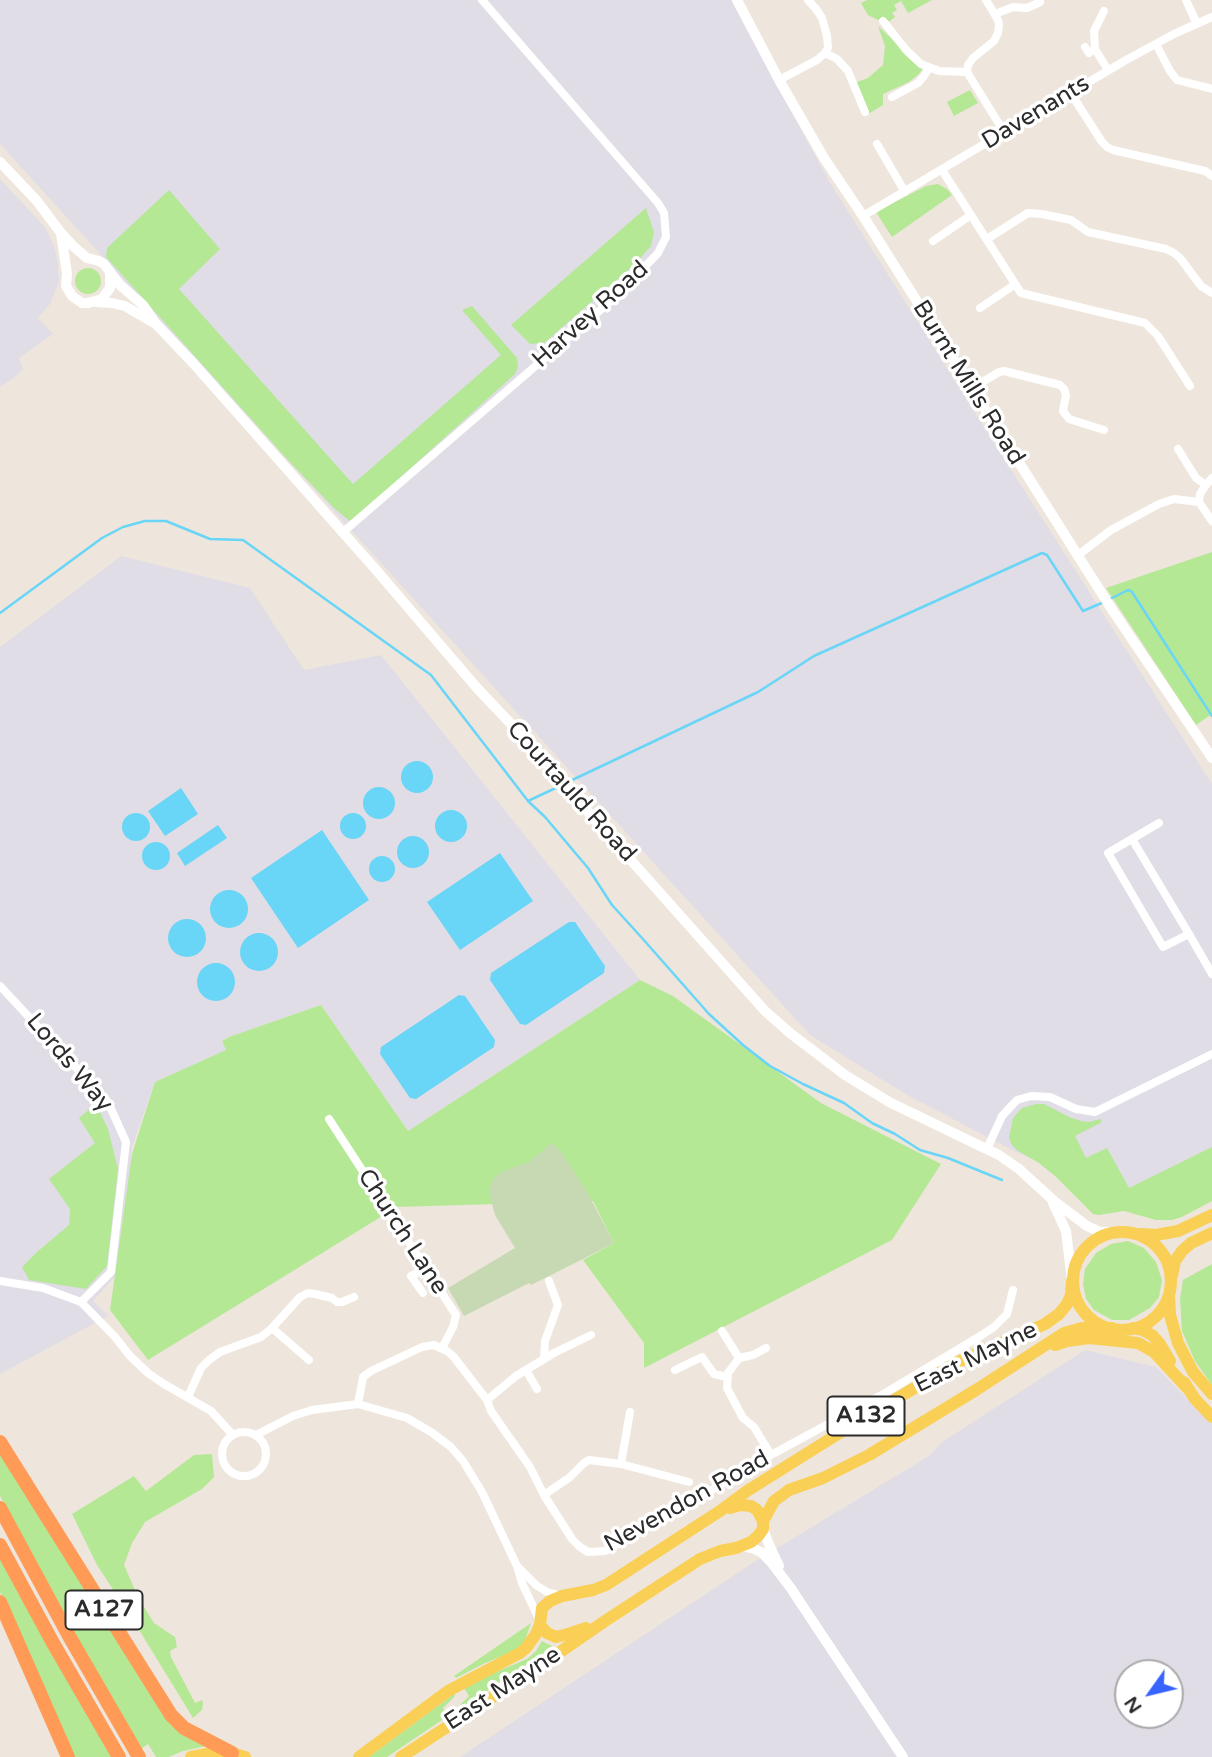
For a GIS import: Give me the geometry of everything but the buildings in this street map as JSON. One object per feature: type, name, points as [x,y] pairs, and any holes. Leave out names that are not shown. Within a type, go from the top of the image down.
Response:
[{"type":"highway","name":"A127","points":[[0,1442],[171,1715],[184,1728],[238,1755]]},
{"type":"highway","name":"A127","points":[[0,1508],[69,1636],[138,1754]]},
{"type":"highway","name":"A127","points":[[0,1545],[119,1757]]},
{"type":"highway","points":[[0,1602],[68,1757]]},
{"type":"main road","points":[[1114,1232],[1156,1235],[1172,1233],[1212,1215]]},
{"type":"main road","name":"A132","points":[[1072,1282],[1076,1264],[1088,1247],[1114,1232]]},
{"type":"main road","points":[[1130,1232],[1148,1240],[1162,1254],[1170,1270],[1171,1280]]},
{"type":"main road","name":"A132","points":[[1112,1328],[1129,1328],[1148,1322],[1161,1310],[1168,1295],[1178,1255],[1191,1244],[1212,1233]]},
{"type":"main road","points":[[1072,1282],[1074,1296],[1090,1318],[1112,1328]]},
{"type":"main road","name":"East Mayne","points":[[359,1757],[448,1691],[520,1653],[531,1643],[545,1604],[555,1598],[606,1585],[747,1491],[962,1360],[1052,1320],[1067,1304],[1072,1282]]},
{"type":"main road","points":[[1168,1295],[1170,1315],[1178,1343],[1193,1372],[1212,1394]]},
{"type":"main road","name":"East Mayne","points":[[401,1757],[700,1559],[742,1546],[758,1536],[769,1508],[789,1490],[845,1468],[976,1390],[1059,1336],[1089,1327],[1112,1328]]},
{"type":"main road","points":[[1129,1328],[1146,1331],[1156,1339],[1188,1389]]},
{"type":"main road","points":[[1032,1355],[1060,1343],[1083,1338],[1138,1343],[1154,1352],[1212,1417]]},
{"type":"main road","name":"East Mayne","points":[[720,1511],[746,1505],[757,1510],[763,1525]]},
{"type":"main road","name":"East Mayne","points":[[540,1623],[547,1633],[556,1637],[605,1621]]},
{"type":"main road","points":[[191,1757],[207,1754],[238,1755]]},
{"type":"street","name":"Harvey Road","points":[[342,533],[619,294],[658,253],[666,237],[664,213],[658,203],[482,0]]},
{"type":"street","name":"Burnt Mills Road","points":[[737,0],[824,158],[1098,589],[1212,758]]},
{"type":"street","points":[[986,0],[999,25],[997,37],[972,58],[967,72],[1004,132]]},
{"type":"street","points":[[1186,0],[1197,24]]},
{"type":"street","points":[[779,80],[817,60],[828,48],[824,24],[811,1]]},
{"type":"street","points":[[995,14],[1013,7],[1027,8],[1040,2]]},
{"type":"street","points":[[1104,12],[1094,31],[1090,48],[1108,70]]},
{"type":"street","name":"Davenants","points":[[863,216],[1108,70],[1212,17]]},
{"type":"street","points":[[883,21],[907,51],[929,68],[946,72],[967,72]]},
{"type":"street","points":[[1156,44],[1177,80],[1212,89]]},
{"type":"street","points":[[825,53],[837,59],[848,71],[865,112]]},
{"type":"street","points":[[892,97],[918,83],[929,68]]},
{"type":"street","points":[[1070,92],[1107,147],[1205,171],[1212,176]]},
{"type":"street","points":[[877,144],[905,192]]},
{"type":"street","name":"Courtauld Road","points":[[0,162],[37,201],[79,253],[99,261],[120,285],[143,305],[156,324],[765,1011],[845,1075],[891,1103],[987,1149],[1019,1169],[1062,1208],[1087,1226],[1100,1232],[1114,1232]]},
{"type":"street","points":[[942,170],[1021,293],[1145,323],[1158,336],[1190,386]]},
{"type":"street","points":[[987,239],[1028,213],[1071,220],[1088,232],[1174,253],[1201,286],[1212,293]]},
{"type":"street","points":[[933,241],[971,215]]},
{"type":"street","name":"Courtauld Road","points":[[61,233],[66,286],[72,296],[82,303],[125,306],[156,324]]},
{"type":"street","points":[[66,274],[74,263],[87,258]]},
{"type":"street","points":[[96,302],[107,294],[110,288],[110,274]]},
{"type":"street","points":[[980,308],[1014,285]]},
{"type":"street","points":[[971,389],[1004,371],[1060,385],[1066,395],[1063,411],[1069,419],[1104,430]]},
{"type":"street","points":[[1178,449],[1196,478],[1209,481],[1200,494],[1199,502],[1212,522]]},
{"type":"street","points":[[1077,556],[1111,530],[1159,504],[1174,499],[1199,502]]},
{"type":"street","points":[[1159,823],[1108,853],[1163,947],[1189,934]]},
{"type":"street","points":[[1132,839],[1212,974]]},
{"type":"street","name":"Lords Way","points":[[0,986],[108,1102],[126,1142],[111,1272],[81,1302]]},
{"type":"street","points":[[987,1149],[1002,1116],[1017,1100],[1031,1096],[1050,1097],[1076,1109],[1095,1112],[1212,1054]]},
{"type":"street","name":"Church Lane","points":[[329,1119],[456,1315],[442,1348]]},
{"type":"street","name":"Courtauld Road","points":[[1042,1190],[1058,1211],[1066,1231],[1072,1282]]},
{"type":"street","points":[[423,1293],[411,1276],[426,1268]]},
{"type":"street","points":[[0,1281],[43,1288],[81,1302],[148,1373],[211,1411],[232,1434]]},
{"type":"street","points":[[544,1359],[545,1341],[558,1305],[549,1281]]},
{"type":"street","name":"Nevendon Road","points":[[442,1348],[453,1356],[487,1400],[491,1411],[530,1467],[572,1539],[588,1552],[605,1551],[887,1392],[982,1335],[1007,1314],[1013,1290]]},
{"type":"street","points":[[188,1397],[201,1368],[209,1360],[220,1352],[261,1337],[300,1297],[308,1293],[332,1298],[337,1302],[354,1297]]},
{"type":"street","points":[[272,1328],[309,1360]]},
{"type":"street","points":[[722,1331],[738,1358]]},
{"type":"street","points":[[487,1400],[526,1370],[591,1335]]},
{"type":"street","points":[[358,1404],[363,1377],[371,1371],[422,1347],[434,1345],[442,1348]]},
{"type":"street","points":[[766,1349],[738,1358],[728,1373],[727,1388],[743,1418],[754,1427],[771,1455]]},
{"type":"street","points":[[675,1370],[702,1357],[714,1374],[727,1377]]},
{"type":"street","points":[[526,1370],[537,1389]]},
{"type":"street","points":[[256,1435],[293,1416],[312,1410],[358,1404],[407,1418],[431,1432],[463,1461],[482,1492],[540,1623]]},
{"type":"street","points":[[621,1464],[630,1412]]},
{"type":"street","points":[[246,1431],[256,1435],[263,1442],[265,1461],[259,1471],[251,1475],[234,1475],[224,1466],[222,1447],[232,1434],[246,1431]]},
{"type":"street","points":[[544,1495],[570,1478],[589,1460],[621,1464],[689,1482]]},
{"type":"street","points":[[763,1525],[770,1547],[790,1587]]},
{"type":"street","points":[[742,1546],[761,1552],[771,1562],[903,1757]]},
{"type":"street","points":[[517,1566],[536,1586],[562,1596]]},
{"type":"shaded area","points":[[0,0],[731,0],[829,181],[1212,784],[1212,1152],[1123,1199],[1012,1150],[909,1096],[810,1035],[0,144]]},
{"type":"shaded area","points":[[0,179],[45,227],[55,249],[59,282],[50,304],[38,318],[53,334],[19,358],[23,369],[0,387]]},
{"type":"shaded area","points":[[121,556],[250,588],[304,670],[381,655],[640,980],[408,1131],[321,1005],[222,1040],[227,1050],[155,1082],[132,1147],[122,1269],[93,1301],[108,1316],[0,1374],[0,647]]},
{"type":"shaded area","points":[[1085,1350],[1156,1367],[1212,1424],[1212,1757],[460,1757],[751,1564],[929,1456],[942,1442]]},
{"type":"green space","points":[[867,0],[932,0],[908,13],[901,1],[894,5],[897,10],[892,13],[895,17],[890,21],[880,21],[868,15],[861,3]]},
{"type":"green space","points":[[878,26],[923,68],[909,82],[883,94],[883,105],[865,116],[851,84],[868,78],[883,65],[885,46]]},
{"type":"green space","points":[[970,90],[978,103],[954,116],[947,102]]},
{"type":"green space","points":[[938,184],[952,195],[892,237],[876,212],[926,186]]},
{"type":"green space","points":[[169,190],[220,249],[179,289],[353,484],[501,355],[462,310],[472,306],[517,358],[518,367],[515,374],[351,522],[287,459],[106,257],[107,248]]},
{"type":"green space","points":[[646,208],[654,232],[651,246],[633,266],[544,343],[530,344],[511,325]]},
{"type":"green space","points":[[88,268],[98,271],[101,281],[98,291],[88,294],[78,291],[75,281],[78,271]]},
{"type":"green space","points":[[1212,552],[1212,714],[1196,725],[1106,588]]},
{"type":"green space","points":[[640,980],[673,996],[821,1103],[941,1164],[892,1240],[644,1368],[644,1343],[583,1260],[614,1243],[593,1201],[397,1207],[148,1360],[110,1310],[132,1154],[155,1082],[226,1050],[222,1041],[229,1037],[321,1005],[408,1131]]},
{"type":"green space","points":[[96,1104],[108,1129],[118,1169],[107,1266],[86,1289],[29,1280],[22,1267],[69,1225],[70,1209],[49,1179],[95,1143],[79,1118]]},
{"type":"green space","points":[[1044,1104],[1081,1121],[1100,1119],[1102,1122],[1075,1136],[1086,1158],[1107,1148],[1129,1188],[1212,1147],[1212,1201],[1172,1220],[1156,1220],[1124,1211],[1093,1214],[1055,1176],[1012,1145],[1009,1138],[1013,1118],[1022,1108]]},
{"type":"green space","points":[[552,1143],[561,1151],[587,1192],[614,1243],[464,1316],[448,1288],[515,1248],[495,1215],[489,1189],[494,1178],[501,1172],[529,1162]]},
{"type":"green space","points":[[1128,1241],[1144,1248],[1156,1262],[1162,1280],[1159,1297],[1150,1308],[1129,1320],[1112,1320],[1094,1310],[1086,1299],[1083,1284],[1085,1269],[1096,1253],[1111,1244]]},
{"type":"green space","points":[[1212,1264],[1212,1385],[1195,1361],[1182,1331],[1180,1299],[1183,1280]]},
{"type":"green space","points":[[0,1452],[164,1715],[206,1746],[169,1757],[156,1757],[148,1744],[141,1749],[42,1576],[0,1496]]},
{"type":"green space","points":[[212,1454],[214,1477],[202,1489],[145,1522],[132,1543],[124,1565],[139,1599],[154,1623],[175,1637],[177,1647],[170,1651],[171,1657],[195,1703],[202,1700],[203,1703],[202,1710],[193,1718],[97,1565],[72,1514],[134,1476],[146,1491],[194,1455]]},
{"type":"green space","points":[[0,1557],[113,1757],[74,1757],[0,1592]]},
{"type":"green space","points":[[531,1623],[520,1646],[456,1678],[454,1676]]},
{"type":"green space","points":[[542,1641],[552,1646],[551,1648],[458,1710],[469,1696],[464,1688],[527,1659]]},
{"type":"green space","points":[[454,1694],[443,1708],[448,1716],[387,1757],[369,1757]]},
{"type":"water","points":[[417,761],[428,766],[433,777],[428,788],[417,793],[406,788],[401,777],[406,766]]},
{"type":"water","points":[[379,787],[390,792],[395,803],[390,814],[379,819],[368,814],[363,803],[368,792]]},
{"type":"water","points":[[181,788],[198,814],[165,836],[148,811]]},
{"type":"water","points":[[451,810],[462,815],[467,826],[462,837],[451,842],[440,837],[435,826],[440,815]]},
{"type":"water","points":[[136,813],[146,817],[150,827],[146,837],[136,841],[126,837],[122,827],[126,817]]},
{"type":"water","points":[[353,813],[362,817],[366,826],[362,835],[353,839],[344,835],[340,826],[344,817]]},
{"type":"water","points":[[218,825],[227,838],[185,866],[177,853]]},
{"type":"water","points":[[322,830],[369,900],[298,948],[251,878]]},
{"type":"water","points":[[413,836],[424,841],[429,852],[424,863],[413,868],[402,863],[397,852],[402,841]]},
{"type":"water","points":[[156,842],[166,846],[170,856],[166,866],[156,870],[146,866],[142,856],[146,846]]},
{"type":"water","points":[[500,853],[533,901],[460,950],[427,902]]},
{"type":"water","points":[[382,856],[391,860],[395,869],[391,878],[382,882],[373,878],[369,869],[373,860]]},
{"type":"water","points":[[229,890],[242,896],[248,909],[242,922],[229,928],[216,922],[210,909],[216,896]]},
{"type":"water","points":[[187,919],[200,925],[206,938],[200,951],[187,957],[174,951],[168,938],[174,925]]},
{"type":"water","points":[[569,922],[575,922],[605,966],[604,973],[526,1025],[520,1024],[490,980],[491,973]]},
{"type":"water","points":[[259,933],[272,939],[278,952],[272,965],[259,971],[246,965],[240,952],[246,939]]},
{"type":"water","points":[[216,963],[229,969],[235,982],[229,995],[216,1001],[203,995],[197,982],[203,969]]},
{"type":"water","points":[[459,995],[465,996],[495,1040],[494,1047],[416,1099],[410,1098],[380,1054],[381,1047]]},
{"type":"waterway","points":[[0,613],[102,538],[123,527],[145,521],[166,521],[210,539],[243,540],[431,675],[528,801]]},
{"type":"waterway","points":[[568,782],[758,692],[814,656],[1042,553],[1047,555],[1083,611],[1104,602]]},
{"type":"waterway","points":[[1110,599],[1129,590],[1132,592],[1212,716]]},
{"type":"waterway","points":[[562,785],[528,801],[588,868],[612,905],[709,1014],[743,1045],[770,1066],[844,1103],[872,1123],[920,1150],[948,1158],[1002,1180]]}]
